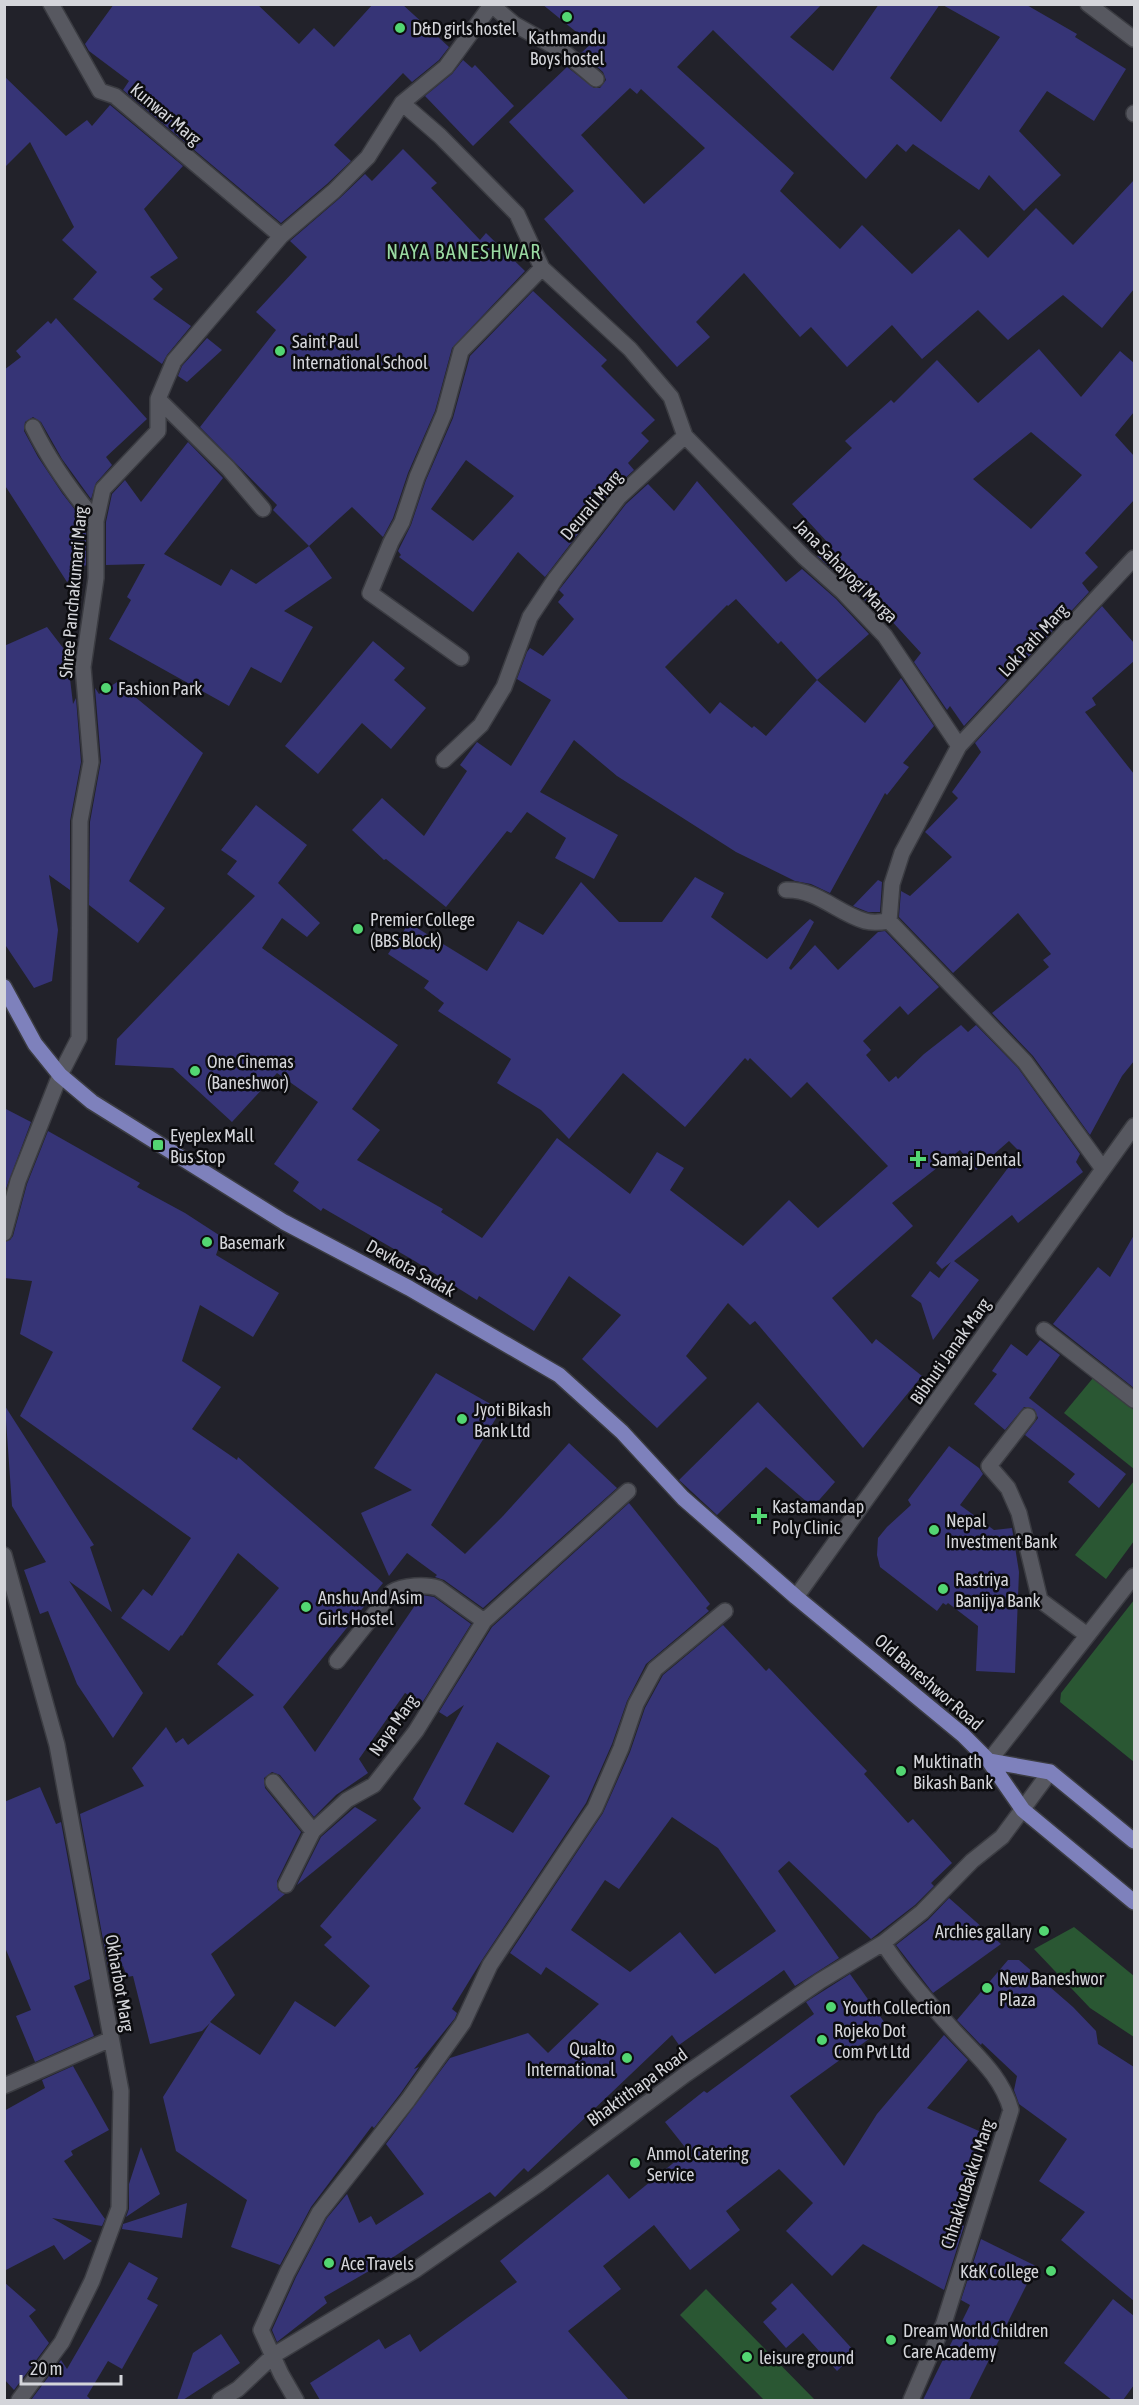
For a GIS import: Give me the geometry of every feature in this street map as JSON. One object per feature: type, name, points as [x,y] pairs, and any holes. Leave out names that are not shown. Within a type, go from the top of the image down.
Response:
[{"type":"main road","name":"Devkota Sadak","points":[[4,987],[35,1044],[60,1074],[92,1102],[284,1222],[409,1288],[559,1375],[622,1432],[683,1498],[796,1597]]},
{"type":"main road","name":"Old Baneshwor Road","points":[[796,1597],[963,1735],[989,1761],[1023,1810],[1134,1902]]},
{"type":"main road","points":[[989,1761],[1050,1772],[1134,1841]]},
{"type":"street","name":"Kunwar Marg","points":[[51,4],[100,91],[115,96],[281,236]]},
{"type":"street","points":[[1088,4],[1134,39]]},
{"type":"street","name":"Shree Panchakumari Marg","points":[[60,1074],[79,1038],[80,821],[91,762],[83,667],[96,578],[96,521],[103,489],[158,431],[158,399],[174,361],[281,236],[334,191],[368,157],[402,102],[446,67],[492,5]]},
{"type":"street","points":[[492,5],[514,24],[564,52],[596,79]]},
{"type":"street","name":"Jana Sahayogi Marga","points":[[402,102],[440,136],[517,214],[542,268],[630,349],[671,397],[685,436],[885,636],[959,746]]},
{"type":"street","points":[[461,658],[370,593],[402,522],[417,477],[444,414],[461,351],[542,268]]},
{"type":"street","points":[[158,399],[228,468],[263,509]]},
{"type":"street","points":[[33,427],[47,456],[96,521]]},
{"type":"street","name":"Deurali Marg","points":[[444,760],[481,725],[504,687],[530,617],[556,578],[619,497],[685,436]]},
{"type":"street","name":"Lok Path Marg","points":[[959,746],[1134,558]]},
{"type":"street","points":[[889,921],[892,884],[902,853],[959,746]]},
{"type":"street","points":[[786,890],[798,890],[813,895],[866,922],[889,921],[1025,1062],[1103,1169]]},
{"type":"street","points":[[4,1233],[18,1182],[60,1074]]},
{"type":"street","name":"Bibhuti Janak Marg","points":[[796,1597],[827,1557],[1134,1126]]},
{"type":"street","points":[[1044,1330],[1134,1400]]},
{"type":"street","points":[[1028,1416],[989,1466],[1008,1488],[1019,1513],[1040,1600],[1087,1635]]},
{"type":"street","name":"Naya Marg","points":[[286,1885],[313,1831],[347,1800],[374,1785],[416,1731],[484,1621],[628,1491]]},
{"type":"street","name":"Okharbot Marg","points":[[5,1556],[57,1745],[121,2091],[119,2208],[92,2281],[62,2342],[19,2400]]},
{"type":"street","points":[[989,1761],[1134,1576]]},
{"type":"street","points":[[337,1661],[392,1592],[398,1589],[430,1585],[438,1588],[484,1621]]},
{"type":"street","points":[[296,2400],[261,2332],[286,2273],[319,2213],[408,2100],[463,2023],[490,1965],[595,1808],[621,1749],[636,1704],[656,1669],[725,1611]]},
{"type":"street","name":"Bhaktithapa Road","points":[[220,2400],[238,2389],[274,2355],[415,2270],[540,2183],[686,2074],[820,1981],[883,1943],[922,1912],[972,1861],[1002,1837],[1050,1772]]},
{"type":"street","points":[[273,1782],[313,1831]]},
{"type":"street","name":"ChhakkuBakku Marg","points":[[883,1943],[902,1972],[987,2065],[1002,2085],[1011,2110],[944,2323],[911,2400]]},
{"type":"street","points":[[4,2086],[111,2039]]},
{"type":"green space","points":[[1093,1378],[1134,1410],[1134,1469],[1064,1413]]},
{"type":"green space","points":[[1134,1481],[1134,1541],[1106,1579],[1075,1555]]},
{"type":"green space","points":[[1134,1600],[1134,1762],[1060,1702],[1061,1693]]},
{"type":"green space","points":[[1074,1927],[1134,1976],[1134,2037],[1090,2008],[1034,1949]]},
{"type":"green space","name":"leisure ground","points":[[706,2289],[813,2400],[764,2400],[680,2315]]},
{"type":"building","points":[[114,4],[257,4],[299,44],[314,28],[334,47],[373,4],[402,4],[449,47],[439,60],[412,82],[403,73],[334,145],[351,161],[281,223],[123,90],[129,81],[89,51],[85,44]]},
{"type":"building","points":[[542,4],[822,4],[790,37],[833,71],[879,4],[940,4],[890,78],[941,122],[1000,37],[941,4],[1025,4],[1077,34],[1075,37],[1126,69],[1094,121],[1047,91],[1019,131],[1061,175],[1024,211],[989,175],[979,190],[913,144],[906,152],[897,144],[866,179],[713,30],[677,67],[794,173],[780,191],[840,249],[862,225],[912,274],[959,229],[988,258],[1036,208],[1073,245],[1134,180],[1134,289],[1102,328],[1063,295],[1008,340],[978,310],[922,359],[892,325],[847,367],[811,327],[800,337],[744,273],[696,322],[710,337],[677,367],[544,219],[574,191],[509,122],[567,67],[594,88],[600,88],[606,80],[603,72],[581,53],[591,44]],"holes":[[[630,88],[637,94],[641,89],[705,148],[644,204],[581,135]]]},
{"type":"building","points":[[463,60],[472,68],[475,65],[514,106],[473,146],[425,96],[452,74]]},
{"type":"building","points":[[4,76],[66,136],[87,120],[92,126],[110,105],[183,166],[144,209],[178,258],[150,277],[163,289],[153,299],[191,326],[162,364],[73,299],[97,272],[62,240],[74,227],[30,142],[4,168]]},
{"type":"building","points":[[403,149],[437,183],[431,188],[480,240],[486,233],[525,271],[452,348],[435,411],[408,473],[393,518],[383,537],[352,507],[309,546],[273,510],[277,505],[200,427],[276,330],[256,312],[307,257],[290,241],[365,174],[372,181]]},
{"type":"building","points":[[533,291],[607,360],[601,366],[655,420],[641,433],[649,441],[628,463],[634,470],[611,491],[545,577],[518,552],[473,612],[399,557],[401,555],[398,551],[411,525],[426,480],[453,418],[470,356]],"holes":[[[466,460],[514,496],[473,541],[431,509]]]},
{"type":"building","points":[[56,318],[147,419],[106,457],[112,465],[96,483],[91,499],[62,459],[41,422],[33,417],[25,422],[24,431],[38,457],[86,524],[86,565],[67,582],[4,484],[4,370],[21,357],[16,351],[48,321],[51,324]]},
{"type":"building","points":[[207,338],[222,350],[187,382],[178,376],[182,366]]},
{"type":"building","points":[[1039,349],[1081,397],[1120,351],[1134,363],[1134,412],[1115,435],[1134,456],[1134,500],[1085,553],[1098,567],[1082,583],[1089,592],[964,726],[950,706],[947,710],[914,662],[921,653],[888,617],[884,621],[850,585],[817,556],[830,545],[792,504],[852,448],[845,441],[891,400],[894,403],[937,360],[978,403]],"holes":[[[1031,432],[1082,475],[1031,529],[973,479]]]},
{"type":"building","points":[[188,442],[223,478],[164,554],[221,586],[231,569],[256,584],[309,546],[332,578],[284,611],[313,627],[281,683],[251,667],[229,706],[109,639],[131,600],[127,597],[145,564],[106,565],[106,522],[112,494],[125,480],[141,502]]},
{"type":"building","points":[[697,481],[786,582],[802,569],[836,599],[869,634],[817,680],[865,723],[901,678],[934,726],[903,763],[909,767],[887,795],[885,793],[830,893],[811,884],[795,881],[736,852],[617,776],[574,740],[540,792],[618,835],[594,879],[555,858],[566,838],[527,812],[511,833],[507,831],[446,907],[386,859],[384,860],[352,830],[382,798],[424,836],[467,771],[460,765],[477,742],[511,766],[551,700],[517,679],[527,652],[530,648],[543,656],[574,619],[558,602],[564,595],[559,590],[626,504],[648,484],[674,511]],"holes":[[[736,599],[778,644],[781,641],[817,680],[766,736],[754,726],[752,728],[720,702],[710,714],[665,667],[727,605]]]},
{"type":"building","points":[[1102,606],[1134,643],[1134,661],[1092,698],[1096,705],[1085,712],[1134,774],[1134,1061],[1122,1076],[1090,1135],[1033,1056],[992,1013],[1049,967],[1043,960],[1051,954],[1018,913],[953,973],[899,917],[901,891],[910,896],[952,857],[925,832],[958,798],[952,792],[981,752],[975,743]]},
{"type":"building","points":[[47,627],[67,653],[73,704],[76,698],[81,762],[70,821],[70,890],[49,875],[58,930],[52,981],[34,988],[4,943],[4,646]]},
{"type":"building","points":[[373,641],[405,668],[394,680],[426,708],[391,749],[362,723],[318,774],[285,746]]},
{"type":"building","points":[[117,682],[203,753],[129,881],[165,908],[138,943],[89,905],[90,822],[101,761],[95,688],[99,694]]},
{"type":"building","points":[[256,805],[307,845],[278,883],[320,923],[307,937],[282,918],[262,948],[398,1045],[352,1109],[380,1130],[357,1160],[443,1209],[441,1212],[482,1238],[557,1138],[630,1194],[657,1152],[684,1168],[670,1190],[743,1246],[789,1200],[818,1228],[888,1166],[807,1082],[791,1098],[750,1058],[748,1061],[745,1058],[685,1127],[623,1073],[569,1139],[541,1110],[497,1083],[511,1059],[438,1011],[444,1003],[424,988],[429,981],[388,954],[409,923],[487,971],[518,921],[543,935],[581,882],[619,922],[662,922],[695,877],[724,893],[711,917],[767,959],[810,919],[814,922],[789,968],[791,970],[815,945],[838,970],[878,932],[885,931],[939,987],[908,1015],[900,1006],[863,1041],[871,1050],[866,1055],[889,1082],[896,1076],[898,1079],[924,1054],[961,1025],[968,1032],[976,1025],[1018,1068],[1080,1154],[1076,1162],[1083,1172],[1018,1223],[1012,1215],[954,1261],[979,1280],[933,1340],[921,1303],[911,1296],[930,1271],[939,1278],[951,1262],[942,1269],[936,1263],[1020,1152],[1009,1141],[976,1170],[960,1150],[892,1203],[913,1226],[832,1298],[872,1344],[876,1339],[922,1376],[863,1448],[755,1321],[750,1325],[728,1303],[686,1356],[707,1378],[657,1428],[582,1359],[621,1315],[569,1276],[534,1331],[479,1296],[477,1300],[323,1208],[321,1211],[293,1191],[299,1182],[274,1164],[318,1102],[277,1073],[232,1122],[173,1068],[115,1065],[117,1039],[255,896],[227,874],[237,861],[221,850]]},
{"type":"building","points":[[878,880],[882,882],[880,912],[868,912],[853,906]]},
{"type":"building","points":[[4,1108],[31,1122],[4,1194]]},
{"type":"building","points":[[48,1131],[140,1183],[137,1187],[185,1213],[222,1237],[216,1255],[279,1293],[253,1337],[200,1305],[182,1361],[221,1387],[192,1429],[237,1460],[238,1457],[383,1583],[283,1707],[315,1752],[422,1595],[434,1597],[471,1624],[422,1703],[405,1693],[359,1759],[368,1773],[336,1795],[314,1817],[280,1775],[272,1772],[264,1778],[265,1788],[301,1832],[277,1881],[278,1890],[285,1894],[211,1954],[235,1995],[210,2022],[260,2055],[295,2001],[335,2027],[370,1986],[324,1945],[332,1937],[320,1926],[421,1808],[413,1799],[464,1705],[447,1717],[439,1712],[492,1627],[629,1503],[710,1604],[706,1608],[709,1611],[646,1664],[627,1701],[612,1744],[586,1803],[452,2009],[457,2013],[455,2018],[414,2069],[419,2067],[400,2094],[374,2128],[372,2126],[311,2207],[280,2265],[231,2247],[247,2200],[176,2151],[163,2097],[210,2023],[202,2031],[150,2044],[133,1976],[127,1977],[123,1966],[109,1972],[80,1814],[144,1786],[132,1768],[166,1727],[176,1743],[183,1738],[188,1745],[254,1695],[217,1664],[279,1588],[238,1553],[182,1636],[169,1651],[121,1618],[143,1589],[152,1596],[191,1538],[20,1416],[53,1352],[20,1334],[32,1281],[4,1278],[4,1242],[13,1236],[27,1184]],"holes":[[[497,1742],[550,1776],[513,1833],[464,1804]]]},
{"type":"building","points":[[1134,1235],[1134,1388],[1053,1324],[1098,1267],[1110,1277]]},
{"type":"building","points":[[1040,1340],[1060,1355],[1029,1398],[1126,1474],[1099,1508],[1068,1482],[1075,1474],[1025,1435],[1038,1418],[1034,1409],[1024,1407],[1005,1430],[974,1404],[997,1374],[992,1371],[1011,1344],[1027,1356]]},
{"type":"building","points":[[436,1373],[501,1410],[431,1525],[465,1554],[569,1443],[617,1488],[483,1608],[444,1580],[435,1577],[437,1575],[407,1553],[389,1576],[361,1513],[412,1490],[374,1468]]},
{"type":"building","points":[[758,1402],[835,1482],[813,1507],[766,1467],[717,1515],[679,1480]]},
{"type":"building","points":[[5,1406],[94,1545],[90,1547],[112,1612],[69,1581],[143,1693],[113,1738],[77,1684],[48,1611],[40,1614],[24,1570],[46,1562],[12,1506]]},
{"type":"building","name":"Nepal Investment Bank","points":[[949,1446],[979,1468],[983,1474],[960,1505],[994,1530],[1012,1528],[1019,1572],[1015,1673],[976,1671],[978,1626],[948,1603],[946,1605],[943,1603],[937,1611],[880,1567],[877,1555],[878,1538],[911,1505],[908,1500]]},
{"type":"building","points":[[723,1625],[766,1671],[769,1668],[867,1771],[864,1774],[908,1823],[913,1819],[952,1863],[931,1883],[934,1886],[915,1905],[871,1939],[789,1861],[778,1871],[839,1958],[795,1986],[784,1970],[679,2045],[672,2035],[528,2172],[524,2168],[495,2197],[490,2192],[395,2256],[324,2297],[327,2303],[277,2342],[272,2330],[296,2277],[327,2218],[347,2194],[359,2223],[371,2216],[376,2225],[424,2194],[386,2144],[450,2058],[528,2033],[548,2053],[599,2004],[546,1967],[541,1975],[510,1953],[603,1813],[630,1752],[645,1708],[663,1675]],"holes":[[[672,1817],[718,1848],[776,1931],[715,1974],[680,1932],[630,1972],[571,1930],[605,1880],[619,1889]]]},
{"type":"building","points":[[40,1787],[56,1824],[61,1822],[90,1979],[74,1986],[94,2036],[35,2062],[16,2016],[31,2010],[4,1945],[4,1802]]},
{"type":"building","points":[[355,1807],[377,1820],[297,1885],[321,1837]]},
{"type":"building","points":[[949,1898],[1001,1944],[933,1993],[896,1945],[928,1920]]},
{"type":"building","points":[[1008,1960],[1019,1960],[1073,2007],[1096,2031],[1098,2044],[1134,2067],[1134,2301],[1061,2240],[1085,2212],[1039,2181],[1067,2139],[1019,2104],[1014,2090],[1017,2076],[982,2043],[981,2045],[957,2020]]},
{"type":"building","points":[[850,1974],[887,2026],[790,2096],[844,2166],[877,2114],[944,2035],[968,2060],[927,2108],[988,2135],[951,2218],[964,2226],[944,2290],[863,2244],[832,2276],[786,2231],[813,2203],[779,2169],[726,2211],[740,2230],[690,2270],[654,2225],[603,2266],[621,2289],[568,2331],[629,2400],[320,2400],[310,2383],[379,2339],[385,2349],[410,2334],[420,2352],[517,2282],[500,2261],[608,2174],[629,2199],[688,2151],[665,2122],[704,2091],[707,2093],[814,2014],[806,2002]]},
{"type":"building","points":[[73,2066],[109,2130],[71,2151],[73,2155],[64,2161],[105,2219],[102,2226],[52,2218],[92,2241],[64,2260],[54,2245],[4,2271],[4,2111],[45,2088],[42,2080]]},
{"type":"building","points":[[141,2147],[160,2194],[126,2217],[129,2209],[129,2184]]},
{"type":"building","points":[[187,2203],[182,2238],[122,2229],[123,2224]]},
{"type":"building","points":[[981,2239],[1036,2266],[969,2400],[923,2400],[970,2305],[961,2300]]},
{"type":"building","points":[[129,2262],[158,2278],[147,2299],[158,2305],[122,2369],[108,2361],[87,2396],[91,2400],[31,2400],[61,2360],[67,2369]]},
{"type":"building","points":[[4,2282],[36,2310],[29,2316],[49,2343],[14,2390],[4,2379]]},
{"type":"building","points":[[792,2283],[856,2353],[837,2371],[803,2333],[786,2348],[763,2322],[777,2309],[771,2303]]},
{"type":"building","points":[[1113,2299],[1134,2316],[1134,2385],[1123,2400],[1112,2400],[1064,2363]]},
{"type":"building","points":[[221,2334],[240,2363],[183,2400],[177,2400],[193,2353]]},
{"type":"place","name":"Kathmandu Boys hostel","points":[[567,17]]},
{"type":"place","name":"D&D girls hostel","points":[[400,28]]},
{"type":"place","name":"Saint Paul International School","points":[[280,351]]},
{"type":"place","name":"Fashion Park","points":[[106,688]]},
{"type":"place","name":"Premier College (BBS Block)","points":[[358,929]]},
{"type":"place","name":"One Cinemas (Baneshwor)","points":[[195,1071]]},
{"type":"place","name":"Eyeplex Mall Bus Stop","points":[[158,1145]]},
{"type":"place","name":"Samaj Dental","points":[[918,1159]]},
{"type":"place","name":"Basemark","points":[[207,1242]]},
{"type":"place","name":"Jyoti Bikash Bank Ltd","points":[[462,1419]]},
{"type":"place","name":"Kastamandap Poly Clinic","points":[[759,1516]]},
{"type":"place","name":"Nepal Investment Bank","points":[[934,1530]]},
{"type":"place","name":"Rastriya Banijya Bank","points":[[943,1589]]},
{"type":"place","name":"Anshu And Asim Girls Hostel","points":[[306,1607]]},
{"type":"place","name":"Muktinath Bikash Bank","points":[[901,1771]]},
{"type":"place","name":"Archies gallary","points":[[1044,1931]]},
{"type":"place","name":"New Baneshwor Plaza","points":[[987,1988]]},
{"type":"place","name":"Youth Collection","points":[[831,2007]]},
{"type":"place","name":"Rojeko Dot Com Pvt Ltd","points":[[822,2040]]},
{"type":"place","name":"Qualto International","points":[[627,2058]]},
{"type":"place","name":"Anmol Catering Service","points":[[635,2163]]},
{"type":"place","name":"Ace Travels","points":[[329,2263]]},
{"type":"place","name":"K&K College","points":[[1051,2271]]},
{"type":"place","name":"Dream World Children Care Academy","points":[[891,2340]]},
{"type":"place","name":"leisure ground","points":[[747,2357]]},
{"type":"district","name":"NAYA BANESHWAR","points":[[464,251]]}]
